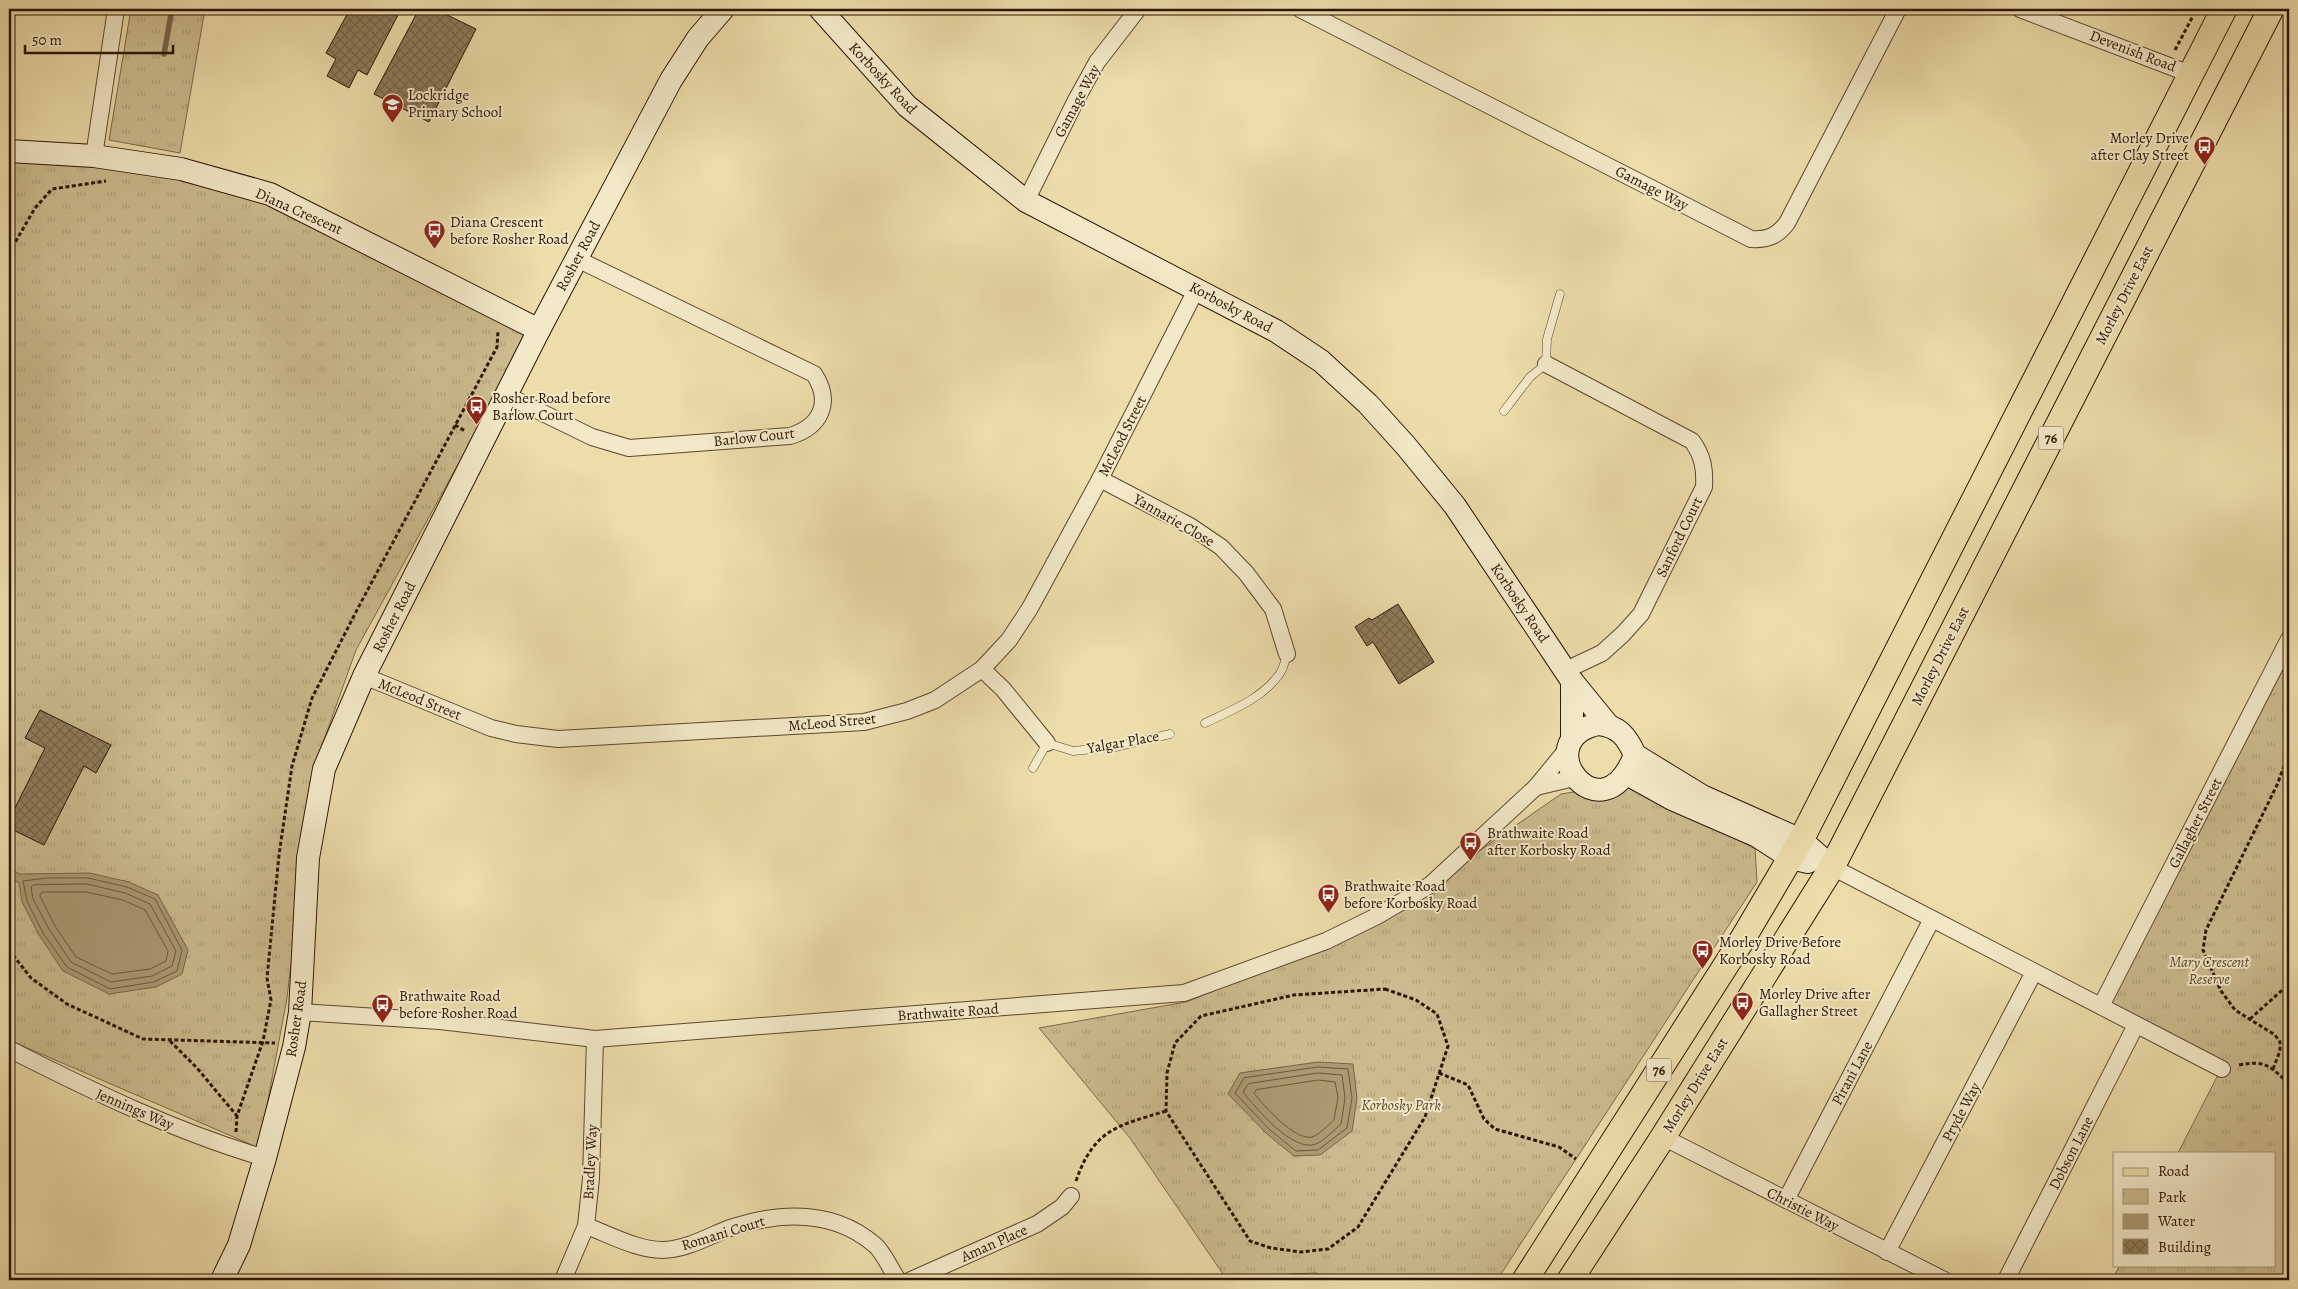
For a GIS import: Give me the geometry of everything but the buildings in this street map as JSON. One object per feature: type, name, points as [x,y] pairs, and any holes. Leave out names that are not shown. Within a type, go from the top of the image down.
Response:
[{"type":"main road","name":"76","points":[[1524,1280],[1742,940],[1796,849],[2179,69],[2224,9]]},
{"type":"main road","name":"Morley Drive East","points":[[1570,1280],[1663,1137],[1832,867],[2271,9]]},
{"type":"street","points":[[94,156],[116,9]]},
{"type":"street","name":"Rosher Road","points":[[222,1280],[239,1244],[266,1158],[294,1047],[300,1012],[308,858],[324,769],[364,676],[539,330],[671,80],[698,38],[723,9]]},
{"type":"street","name":"Korbosky Road","points":[[820,9],[907,106],[1026,201],[1197,288],[1284,336],[1321,361],[1368,404],[1406,446],[1455,506],[1569,676],[1608,725]]},
{"type":"street","name":"Gamage Way","points":[[1026,201],[1097,62],[1138,9]]},
{"type":"street","name":"Gamage Way","points":[[1300,9],[1751,239],[1772,237],[1780,233],[1898,9]]},
{"type":"street","name":"Devenish Road","points":[[2020,9],[2179,69]]},
{"type":"street","name":"Diana Crescent","points":[[9,151],[94,156],[181,169],[270,194],[539,330]]},
{"type":"street","name":"Barlow Court","points":[[506,395],[592,436],[629,448],[790,436],[804,432],[814,425],[820,413],[823,399],[820,384],[814,374],[578,259]]},
{"type":"street","name":"McLeod Street","points":[[364,676],[491,728],[516,734],[558,739],[864,722],[907,711],[935,700],[982,669],[1009,640],[1030,608],[1100,479],[1197,288]]},
{"type":"street","name":"Sanford Court","points":[[1546,364],[1692,441],[1700,453],[1705,473],[1704,487],[1640,614],[1623,634],[1602,653],[1569,676]]},
{"type":"street","name":"Yannarie Close","points":[[1100,479],[1190,526],[1222,547],[1246,573],[1274,609],[1288,654]]},
{"type":"street","name":"Gallagher Street","points":[[2101,1006],[2289,639]]},
{"type":"street","points":[[982,669],[1003,689],[1047,744]]},
{"type":"street","points":[[1569,676],[1570,744],[1567,759],[1574,778],[1591,789],[1602,790],[1616,785],[1631,765]]},
{"type":"street","points":[[1570,744],[1588,726],[1608,725],[1617,729],[1625,736],[1631,765],[1672,799],[1756,836],[1796,849],[2222,1069]]},
{"type":"street","name":"Brathwaite Road","points":[[300,1012],[440,1021],[596,1039],[1184,993],[1326,941],[1377,916],[1430,885],[1536,787],[1570,744]]},
{"type":"street","name":"Brathwaite Road","points":[[1536,787],[1574,778]]},
{"type":"street","name":"Pirani Lane","points":[[1786,1200],[1932,919]]},
{"type":"street","name":"Pryde Way","points":[[1887,1252],[2034,972]]},
{"type":"street","name":"Dobson Lane","points":[[2006,1280],[2136,1025]]},
{"type":"street","name":"Bradley Way","points":[[563,1280],[586,1226],[596,1039]]},
{"type":"street","name":"Jennings Way","points":[[9,1049],[118,1103],[234,1149],[266,1158]]},
{"type":"street","name":"Christie Way","points":[[1663,1137],[1944,1280]]},
{"type":"street","name":"Aman Place","points":[[911,1280],[1037,1224],[1062,1207],[1071,1196]]},
{"type":"street","name":"Romani Court","points":[[586,1226],[648,1248],[663,1250],[679,1247],[734,1227],[780,1216],[813,1216],[844,1226],[876,1246],[898,1280]]},
{"type":"lane","points":[[1504,410],[1530,377],[1546,364],[1547,339],[1560,294]]},
{"type":"lane","name":"Yannarie Close","points":[[1205,723],[1241,706],[1264,690],[1279,676],[1288,654]]},
{"type":"lane","name":"Yalgar Place","points":[[1047,744],[1073,751],[1115,747],[1170,734]]},
{"type":"lane","points":[[1033,768],[1047,744]]},
{"type":"path","points":[[2179,69],[2197,9]]},
{"type":"path","points":[[9,253],[35,208],[52,189],[109,180]]},
{"type":"path","points":[[2273,1068],[2280,1051],[2280,1042],[2275,1035],[2235,1010],[2222,991],[2207,960],[2204,941],[2206,930],[2277,785],[2289,752]]},
{"type":"path","points":[[9,950],[31,978],[67,1004],[143,1039],[223,1044],[263,1041],[294,1047]]},
{"type":"path","points":[[2250,1020],[2289,984]]},
{"type":"path","points":[[1385,989],[1416,1000],[1437,1014],[1448,1046],[1425,1117],[1358,1227],[1328,1249],[1301,1252],[1272,1248],[1250,1241],[1166,1111],[1167,1073],[1176,1043],[1201,1016],[1294,995],[1385,989]]},
{"type":"path","points":[[170,1040],[197,1068],[237,1116]]},
{"type":"path","points":[[2222,1069],[2258,1061],[2273,1068],[2289,1084]]},
{"type":"path","points":[[1439,1073],[1468,1085],[1484,1119],[1495,1129],[1559,1147],[1578,1160]]},
{"type":"path","points":[[1071,1196],[1083,1160],[1095,1142],[1123,1124],[1166,1111]]},
{"type":"green space","points":[[131,9],[205,9],[180,153],[109,140]]},
{"type":"green space","points":[[9,149],[208,175],[534,326],[356,650],[315,765],[287,998],[259,1148],[9,1040]]},
{"type":"green space","name":"Mary Crescent Reserve","points":[[2289,639],[2289,1280],[2112,1280],[2119,1266],[2276,1266],[2276,1152],[2179,1152],[2221,1069],[2101,1006]]},
{"type":"green space","name":"Korbosky Park","points":[[1636,782],[1755,849],[1757,882],[1497,1280],[1332,1280],[1316,1273],[1290,1274],[1277,1280],[1227,1280],[1130,1138],[1039,1028],[1186,1002],[1365,930],[1561,794]]},
{"type":"water","points":[[9,868],[20,874],[89,873],[129,882],[158,895],[188,950],[182,974],[156,987],[109,994],[63,971],[39,935],[22,902],[19,883],[9,877]]},
{"type":"water","points":[[1318,1062],[1353,1064],[1357,1098],[1352,1131],[1320,1155],[1294,1156],[1267,1134],[1228,1094],[1240,1073]]},
{"type":"waterway","points":[[164,54],[172,9]]},
{"type":"place","name":"Lockridge Primary School","points":[[392,123]]},
{"type":"place","name":"Morley Drive after Clay Street","points":[[2205,166]]},
{"type":"place","name":"Diana Crescent before Rosher Road","points":[[434,250]]},
{"type":"place","name":"Rosher Road before Barlow Court","points":[[476,426]]},
{"type":"place","name":"Brathwaite Road after Korbosky Road","points":[[1471,861]]},
{"type":"place","name":"Brathwaite Road before Korbosky Road","points":[[1328,914]]},
{"type":"place","name":"Morley Drive Before Korbosky Road","points":[[1703,970]]},
{"type":"place","name":"Morley Drive after Gallagher Street","points":[[1743,1022]]},
{"type":"place","name":"Brathwaite Road before Rosher Road","points":[[383,1024]]}]
